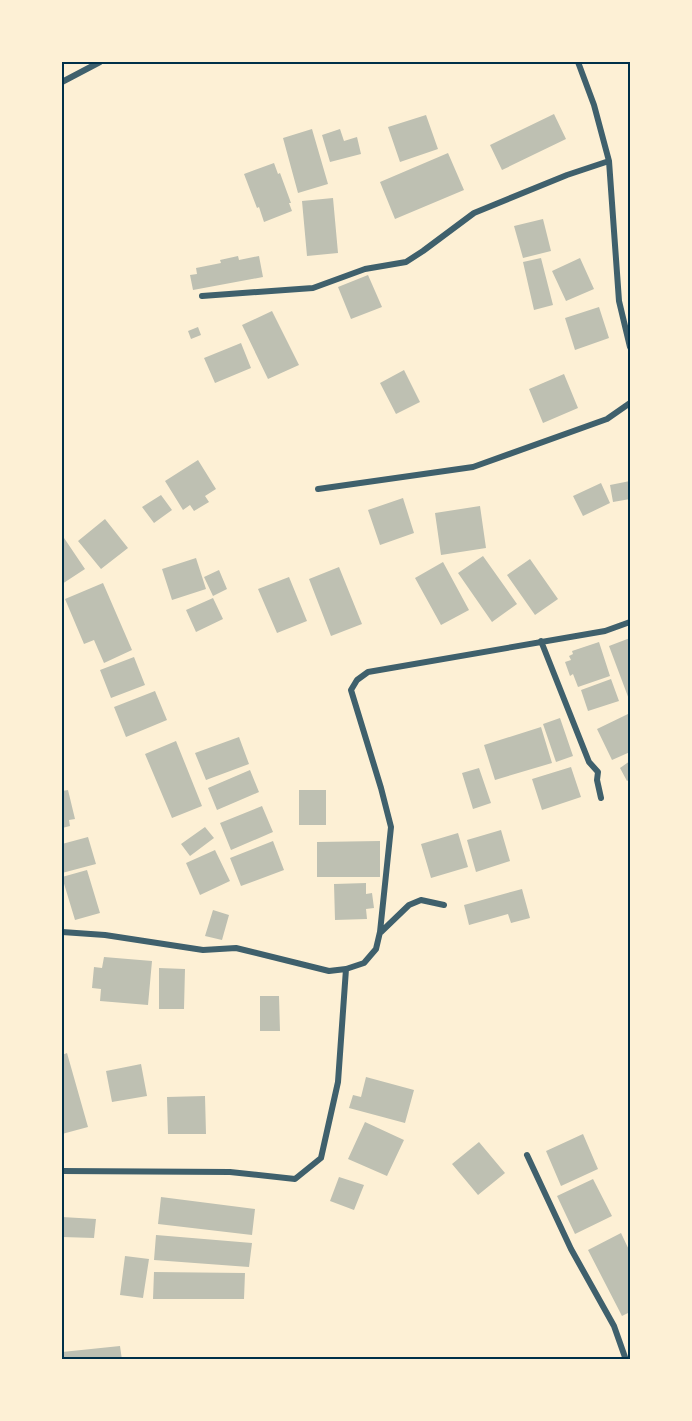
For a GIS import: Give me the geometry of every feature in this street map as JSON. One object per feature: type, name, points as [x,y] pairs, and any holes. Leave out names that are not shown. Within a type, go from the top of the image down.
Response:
[{"type":"street","points":[[62,82],[100,62]]},
{"type":"street","points":[[578,62],[594,105],[609,161],[619,301],[630,347]]},
{"type":"street","points":[[201,296],[313,288],[365,269],[406,262],[474,213],[567,175],[609,161]]},
{"type":"street","points":[[318,489],[473,467],[607,419],[630,403]]},
{"type":"street","points":[[62,932],[105,935],[203,950],[236,948],[329,970],[346,969],[364,963],[376,949],[380,932],[391,827],[351,690],[357,680],[368,672],[605,631],[630,622]]},
{"type":"street","points":[[542,641],[589,762],[597,772],[601,798]]},
{"type":"street","points":[[380,932],[409,905],[421,900],[444,905]]},
{"type":"street","points":[[62,1171],[230,1172],[295,1179],[321,1158],[338,1082],[346,969]]},
{"type":"street","points":[[527,1155],[571,1249],[614,1326],[626,1359]]},
{"type":"building","points":[[554,114],[566,139],[502,170],[490,145]]},
{"type":"building","points":[[426,115],[438,149],[400,162],[388,127]]},
{"type":"building","points":[[312,129],[328,184],[298,193],[283,138]]},
{"type":"building","points":[[340,129],[344,141],[357,137],[361,154],[330,162],[322,135]]},
{"type":"building","points":[[448,153],[464,190],[395,219],[380,182]]},
{"type":"building","points":[[274,163],[278,174],[280,173],[292,211],[264,222],[244,174]]},
{"type":"building","points":[[333,198],[338,253],[307,256],[302,201]]},
{"type":"building","points":[[543,219],[551,251],[523,258],[514,226]]},
{"type":"building","points":[[238,256],[239,260],[259,256],[263,277],[193,290],[190,275],[197,274],[196,268],[221,263],[220,260]]},
{"type":"building","points":[[541,258],[553,305],[534,310],[523,262]]},
{"type":"building","points":[[580,258],[594,289],[566,301],[552,271]]},
{"type":"building","points":[[368,275],[382,307],[351,319],[338,287]]},
{"type":"building","points":[[599,307],[609,338],[575,350],[565,318]]},
{"type":"building","points":[[272,311],[299,365],[268,379],[242,325]]},
{"type":"building","points":[[198,327],[201,335],[191,339],[188,331]]},
{"type":"building","points":[[241,343],[251,368],[215,383],[204,358]]},
{"type":"building","points":[[404,370],[420,402],[396,414],[380,383]]},
{"type":"building","points":[[564,374],[578,408],[543,423],[529,389]]},
{"type":"building","points":[[198,460],[216,489],[205,496],[209,502],[194,511],[190,505],[183,510],[165,481]]},
{"type":"building","points":[[630,481],[630,499],[613,502],[610,485]]},
{"type":"building","points":[[601,483],[610,503],[583,516],[573,496]]},
{"type":"building","points":[[161,495],[172,510],[154,523],[142,507]]},
{"type":"building","points":[[403,498],[414,533],[380,545],[368,510]]},
{"type":"building","points":[[480,506],[486,548],[441,555],[435,513]]},
{"type":"building","points":[[105,519],[128,548],[101,569],[78,541]]},
{"type":"building","points":[[62,535],[85,569],[62,584]]},
{"type":"building","points":[[483,556],[517,604],[492,622],[458,573]]},
{"type":"building","points":[[196,558],[206,589],[172,600],[162,569]]},
{"type":"building","points":[[530,559],[558,599],[535,615],[507,575]]},
{"type":"building","points":[[443,562],[469,610],[441,625],[415,578]]},
{"type":"building","points":[[339,567],[362,624],[331,636],[309,579]]},
{"type":"building","points":[[219,570],[227,589],[213,596],[204,577]]},
{"type":"building","points":[[289,577],[307,621],[277,633],[258,589]]},
{"type":"building","points":[[103,583],[132,650],[104,663],[94,640],[84,644],[65,599]]},
{"type":"building","points":[[213,598],[223,619],[196,632],[186,610]]},
{"type":"building","points":[[630,638],[630,702],[609,646]]},
{"type":"building","points":[[599,642],[610,676],[578,687],[573,674],[570,676],[565,662],[571,660],[569,656],[573,654],[572,651]]},
{"type":"building","points":[[134,657],[145,685],[111,698],[100,670]]},
{"type":"building","points":[[611,679],[619,701],[588,711],[581,690]]},
{"type":"building","points":[[155,691],[167,720],[126,737],[114,707]]},
{"type":"building","points":[[628,714],[630,717],[630,752],[612,760],[597,729]]},
{"type":"building","points":[[560,718],[573,756],[556,762],[543,724]]},
{"type":"building","points":[[541,727],[552,763],[495,780],[484,745]]},
{"type":"building","points":[[239,737],[249,764],[206,780],[195,753]]},
{"type":"building","points":[[176,741],[202,806],[172,818],[145,754]]},
{"type":"building","points":[[630,761],[630,779],[627,781],[620,768]]},
{"type":"building","points":[[571,767],[581,797],[542,810],[532,779]]},
{"type":"building","points":[[479,768],[491,803],[473,809],[462,773]]},
{"type":"building","points":[[250,770],[259,792],[217,810],[208,788]]},
{"type":"building","points":[[68,790],[75,819],[69,820],[70,826],[62,828],[62,791]]},
{"type":"building","points":[[299,790],[326,790],[326,825],[299,825]]},
{"type":"building","points":[[262,806],[273,832],[231,850],[220,823]]},
{"type":"building","points":[[205,827],[214,838],[190,856],[181,844]]},
{"type":"building","points":[[501,830],[510,861],[476,872],[467,840]]},
{"type":"building","points":[[458,833],[468,867],[431,878],[421,844]]},
{"type":"building","points":[[88,837],[96,864],[62,873],[62,844]]},
{"type":"building","points":[[273,841],[284,870],[241,886],[230,858]]},
{"type":"building","points":[[380,841],[380,877],[317,877],[317,842]]},
{"type":"building","points":[[215,850],[230,881],[200,895],[186,863]]},
{"type":"building","points":[[87,870],[100,913],[75,920],[62,877]]},
{"type":"building","points":[[366,883],[366,894],[372,893],[374,908],[366,909],[367,919],[335,920],[334,884]]},
{"type":"building","points":[[522,889],[530,918],[511,923],[508,914],[469,925],[464,905]]},
{"type":"building","points":[[213,910],[229,915],[222,940],[205,936]]},
{"type":"building","points":[[104,957],[152,961],[148,1005],[100,1001],[101,989],[92,988],[94,967],[102,968]]},
{"type":"building","points":[[159,968],[185,969],[184,1009],[159,1009]]},
{"type":"building","points":[[260,996],[279,996],[280,1031],[260,1031]]},
{"type":"building","points":[[67,1053],[88,1127],[62,1134],[62,1055]]},
{"type":"building","points":[[141,1064],[147,1096],[112,1102],[106,1071]]},
{"type":"building","points":[[366,1077],[414,1090],[405,1123],[349,1108],[353,1095],[361,1097]]},
{"type":"building","points":[[205,1096],[206,1134],[168,1134],[167,1097]]},
{"type":"building","points":[[365,1122],[404,1140],[387,1176],[348,1159]]},
{"type":"building","points":[[583,1134],[598,1169],[561,1186],[546,1151]]},
{"type":"building","points":[[479,1142],[505,1173],[478,1195],[452,1164]]},
{"type":"building","points":[[339,1177],[364,1185],[354,1210],[330,1201]]},
{"type":"building","points":[[593,1179],[612,1216],[575,1234],[557,1196]]},
{"type":"building","points":[[161,1197],[255,1209],[252,1235],[158,1224]]},
{"type":"building","points":[[62,1217],[96,1219],[94,1238],[62,1237]]},
{"type":"building","points":[[621,1233],[630,1252],[630,1312],[622,1316],[588,1250]]},
{"type":"building","points":[[156,1235],[252,1243],[249,1267],[154,1260]]},
{"type":"building","points":[[125,1256],[149,1259],[143,1298],[120,1295]]},
{"type":"building","points":[[154,1272],[245,1273],[244,1299],[153,1299]]},
{"type":"building","points":[[120,1346],[122,1360],[62,1360],[62,1352]]}]
